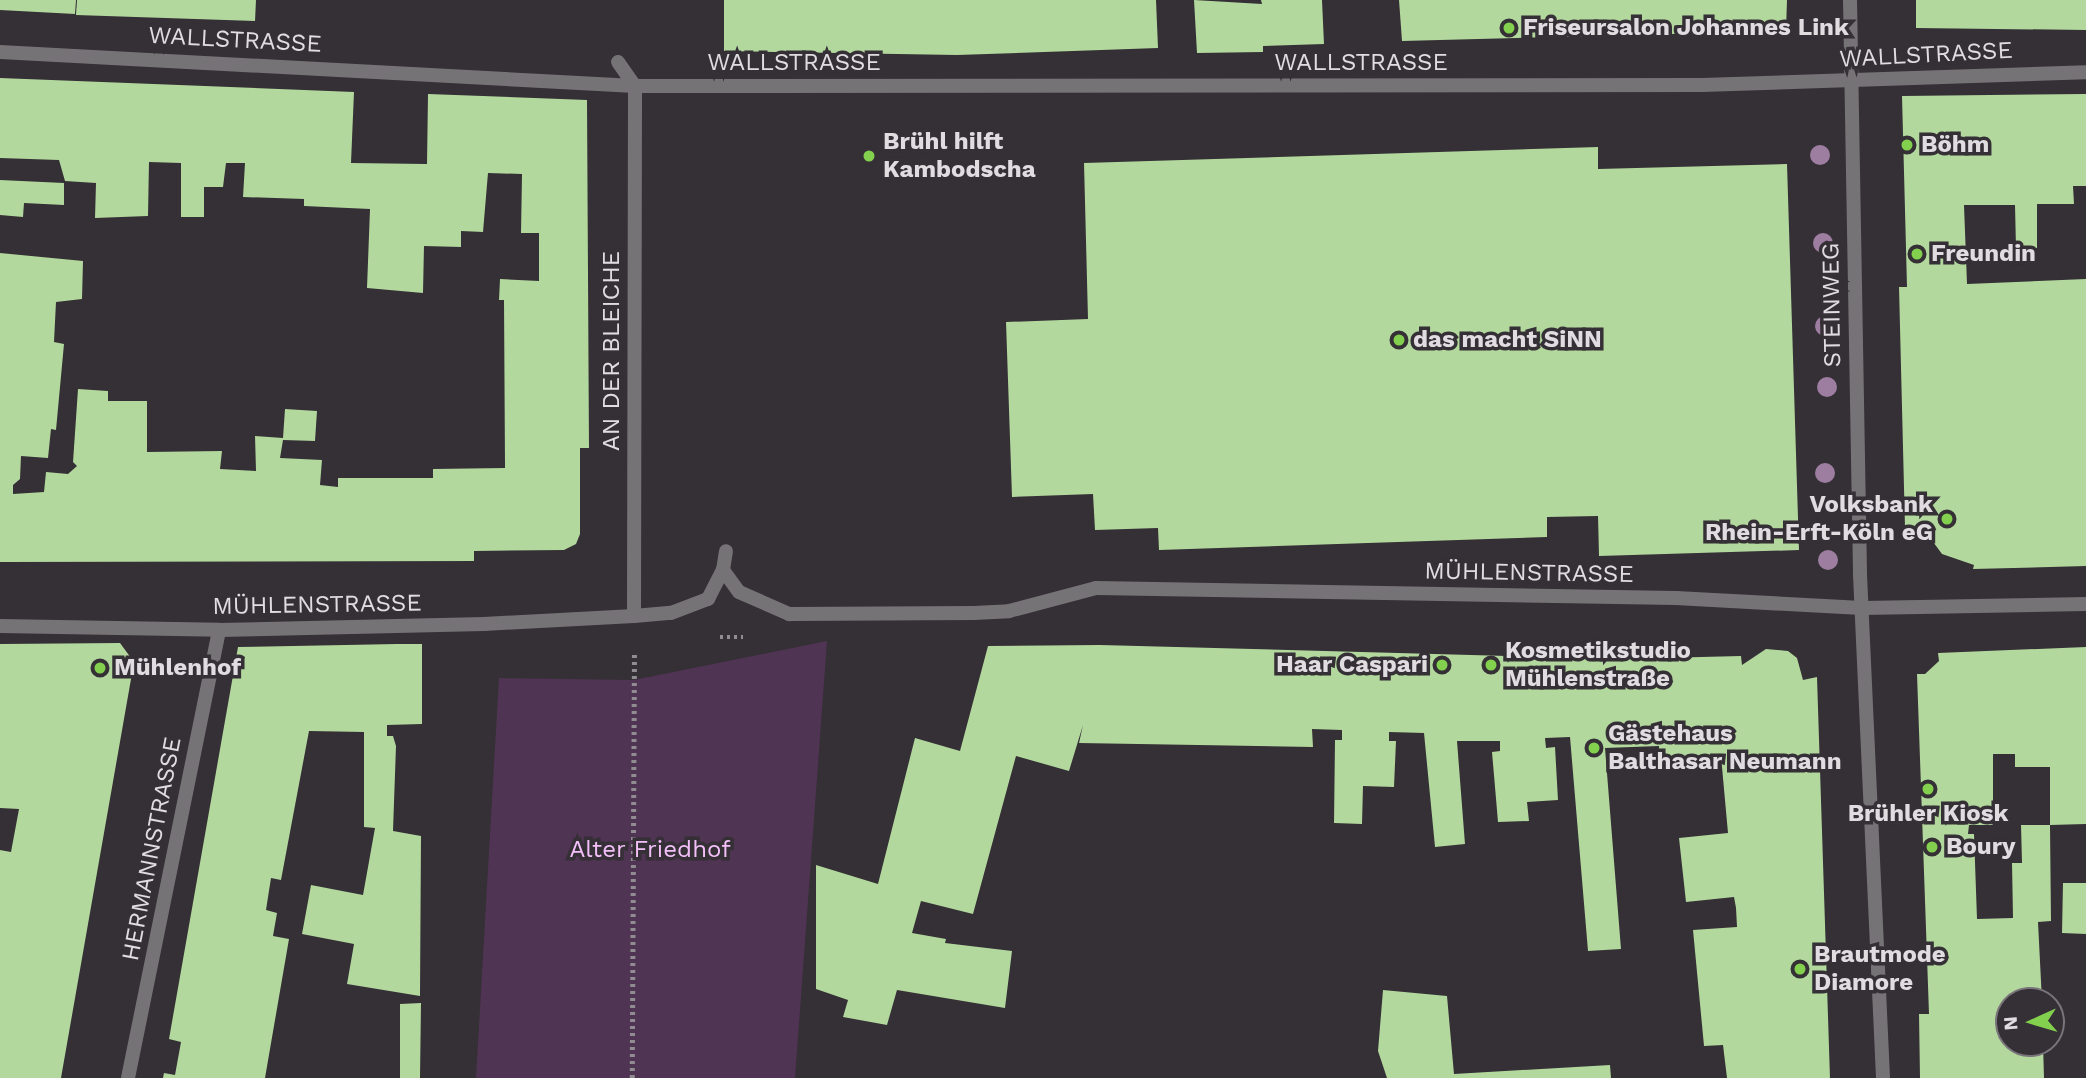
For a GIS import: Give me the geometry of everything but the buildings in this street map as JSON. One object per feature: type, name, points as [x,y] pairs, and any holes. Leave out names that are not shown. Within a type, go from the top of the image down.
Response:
[{"type":"street","name":"STEINWEG","points":[[1850,0],[1849,82],[1862,608],[1883,1078]]},
{"type":"street","name":"WALLSTRASSE","points":[[0,52],[635,86],[1702,85],[1849,82],[1963,74],[2086,72]]},
{"type":"street","points":[[618,62],[635,86]]},
{"type":"street","name":"AN DER BLEICHE","points":[[634,615],[635,86]]},
{"type":"street","points":[[723,570],[726,551]]},
{"type":"street","name":"MÜHLENSTRASSE","points":[[0,626],[219,630],[484,624],[634,615],[691,608],[708,599],[723,570],[739,592],[789,614],[1009,611],[1096,588],[1676,598],[1862,608],[2086,604]]},
{"type":"street","name":"HERMANNSTRASSE","points":[[128,1078],[219,630]]},
{"type":"path","points":[[632,1078],[634,615]]},
{"type":"green space","name":"Alter Friedhof","points":[[827,641],[795,1078],[476,1078],[499,678],[634,680]]},
{"type":"place","name":"Friseursalon Johannes Link","points":[[1509,28]]},
{"type":"place","name":"Böhm","points":[[1907,145]]},
{"type":"place","name":"Brühl hilft Kambodscha","points":[[869,156]]},
{"type":"place","name":"Freundin","points":[[1917,254]]},
{"type":"place","name":"das macht SiNN","points":[[1399,340]]},
{"type":"place","name":"Volksbank Rhein-Erft-Köln eG","points":[[1947,519]]},
{"type":"place","name":"Haar Caspari","points":[[1442,665]]},
{"type":"place","name":"Kosmetikstudio Mühlenstraße","points":[[1491,665]]},
{"type":"place","name":"Mühlenhof","points":[[100,668]]},
{"type":"place","name":"Gästehaus Balthasar Neumann","points":[[1594,748]]},
{"type":"place","name":"Brühler Kiosk","points":[[1928,789]]},
{"type":"place","name":"Boury","points":[[1932,847]]},
{"type":"place","name":"Brautmode Diamore","points":[[1800,969]]}]
